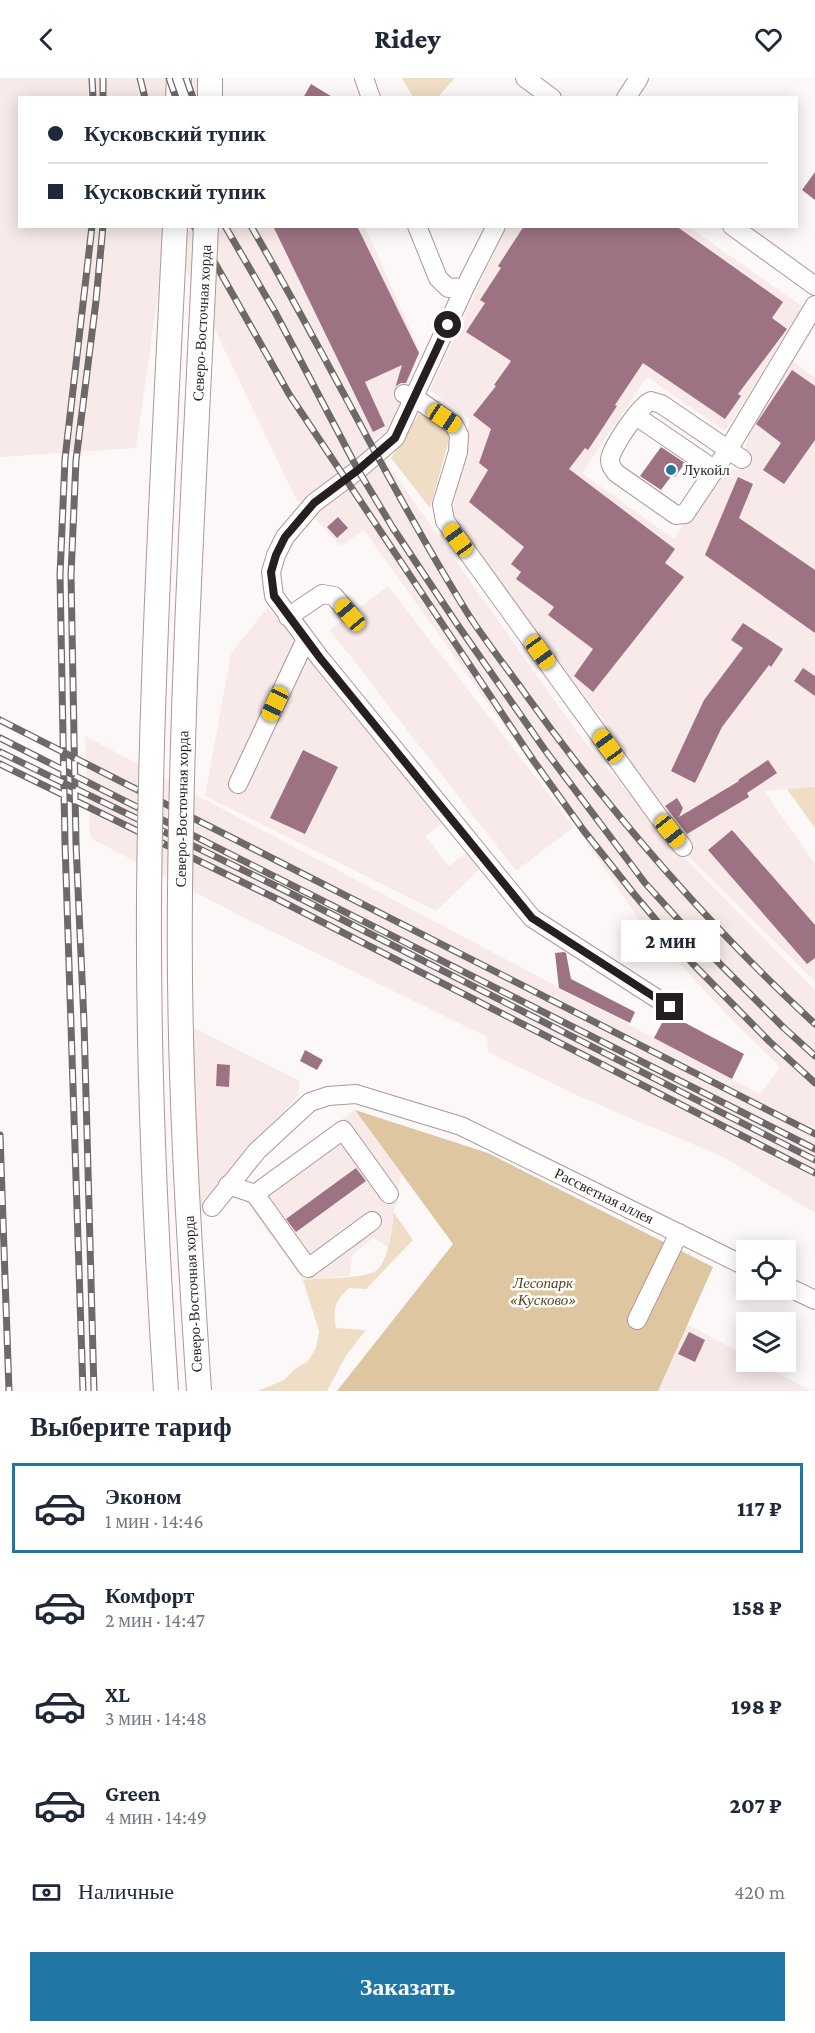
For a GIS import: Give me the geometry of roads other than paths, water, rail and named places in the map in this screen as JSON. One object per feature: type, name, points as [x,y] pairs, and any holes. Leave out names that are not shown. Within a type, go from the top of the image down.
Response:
[{"type":"main road","points":[[178,78],[178,96]]},
{"type":"main road","points":[[210,78],[210,96]]},
{"type":"main road","name":"Северо-Восточная хорда","points":[[166,1391],[156,1240],[150,1056],[149,900],[154,689],[175,228]]},
{"type":"main road","name":"Северо-Восточная хорда","points":[[199,1391],[188,1215],[182,1061],[180,896],[184,690],[206,228]]},
{"type":"street","points":[[364,78],[370,96]]},
{"type":"street","points":[[525,78],[549,96]]},
{"type":"street","points":[[627,96],[639,78]]},
{"type":"street","points":[[418,228],[438,278],[448,288],[465,288]]},
{"type":"street","points":[[494,228],[465,288],[453,328],[409,395],[395,438],[358,470],[314,503],[285,537],[271,572],[274,596],[288,617],[532,918],[670,1007]]},
{"type":"street","points":[[735,228],[815,286]]},
{"type":"street","points":[[729,461],[658,402],[647,402],[613,451],[610,460],[616,473],[676,515],[682,516],[687,513],[729,461],[815,305]]},
{"type":"street","points":[[409,395],[454,424],[459,435],[458,452],[442,504],[445,521],[683,847]]},
{"type":"street","points":[[288,617],[322,594],[334,596],[350,615]]},
{"type":"street","points":[[238,784],[306,639]]},
{"type":"street","name":"Рассветная аллея","points":[[212,1206],[257,1151],[310,1102],[328,1096],[356,1094],[461,1126],[736,1262]]},
{"type":"street","points":[[255,1194],[343,1130],[389,1194]]},
{"type":"street","points":[[228,1185],[255,1194],[308,1268],[372,1221]]},
{"type":"street","points":[[637,1320],[679,1233]]},
{"type":"street","points":[[796,1291],[815,1300]]},
{"type":"railway","points":[[92,78],[93,96]]},
{"type":"railway","points":[[103,78],[103,96]]},
{"type":"railway","points":[[140,78],[144,96]]},
{"type":"railway","points":[[169,78],[175,96]]},
{"type":"railway","points":[[186,78],[192,96]]},
{"type":"railway","points":[[83,1391],[65,843],[60,575],[65,459],[92,228]]},
{"type":"railway","points":[[94,1391],[84,1022],[76,844],[71,575],[76,460],[103,228]]},
{"type":"railway","points":[[195,228],[289,394],[533,760],[584,831],[693,964],[770,1042],[815,1083]]},
{"type":"railway","points":[[226,228],[275,312],[358,470],[393,528],[545,750],[645,883],[706,950],[815,1056]]},
{"type":"railway","points":[[252,228],[439,566],[482,635],[558,739],[662,867],[775,986],[815,1024]]},
{"type":"railway","points":[[0,720],[815,1134]]},
{"type":"railway","points":[[0,738],[815,1149]]},
{"type":"railway","points":[[0,752],[282,889],[815,1160]]},
{"type":"railway","points":[[0,764],[277,899],[815,1173]]},
{"type":"railway","points":[[0,1135],[9,1391]]},
{"type":"place","name":"Лукойл","points":[[671,470]]},
{"type":"park label","name":"Лесопарк «Кусково»","points":[[543,1292]]}]
